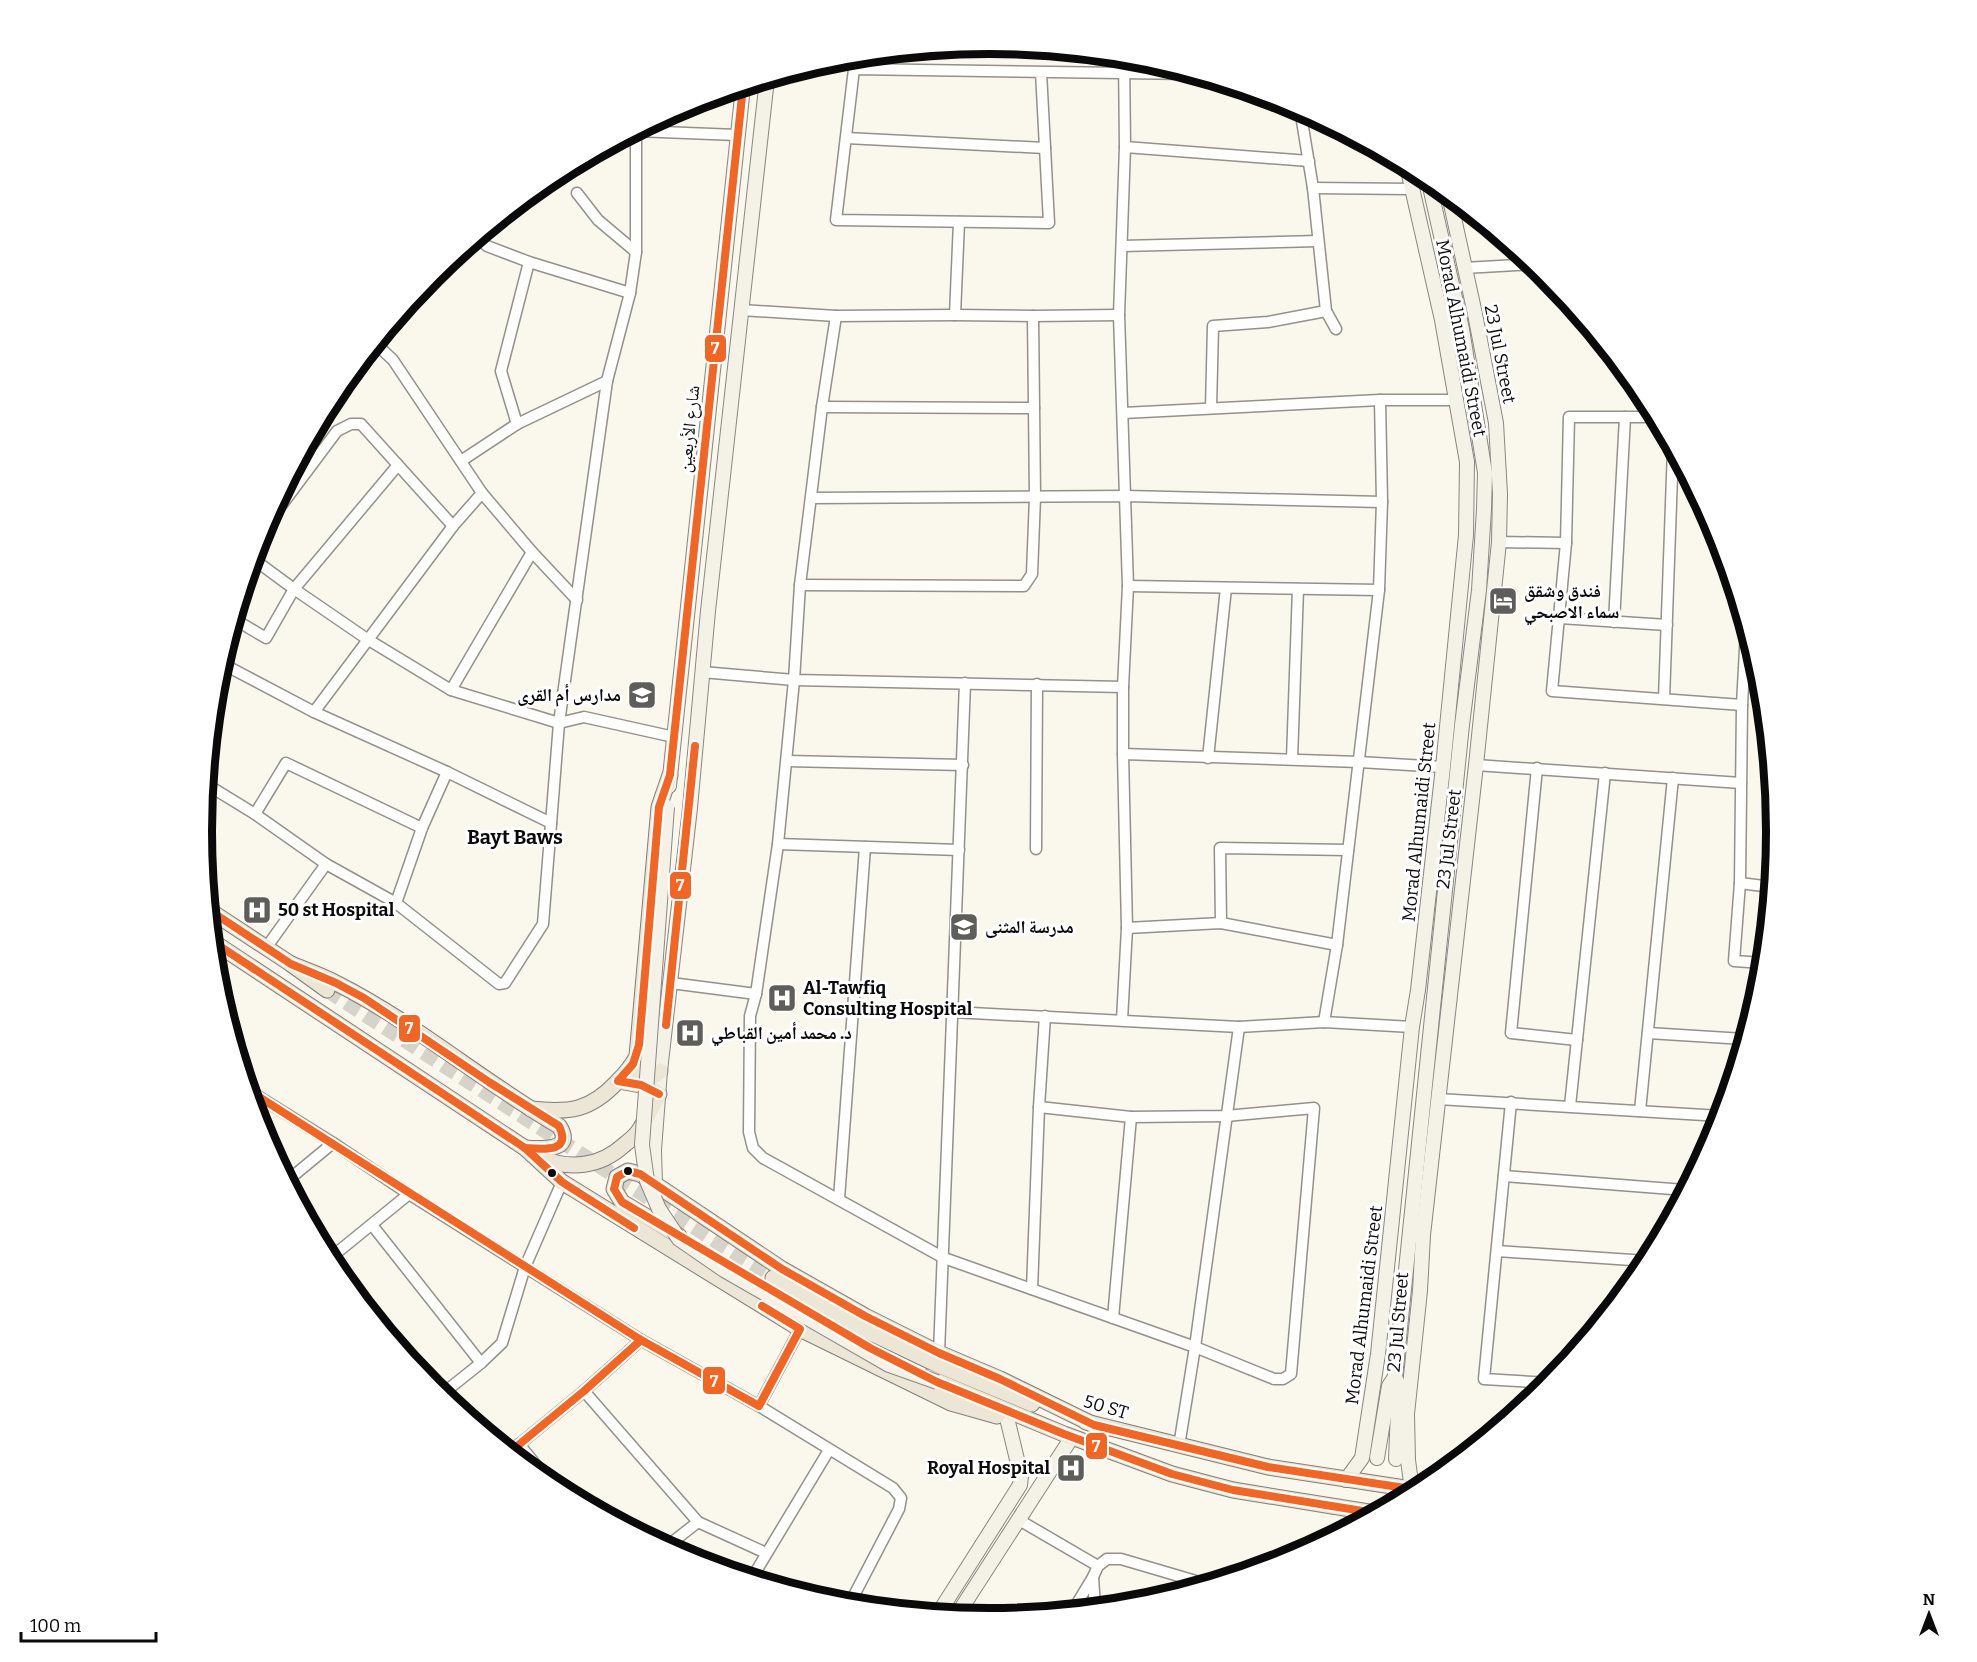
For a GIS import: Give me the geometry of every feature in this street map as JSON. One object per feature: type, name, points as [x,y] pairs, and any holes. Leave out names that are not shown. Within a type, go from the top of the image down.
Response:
[{"type":"main road","points":[[531,1109],[553,1111],[590,1105],[604,1095],[633,1064],[639,1045],[659,807],[670,775]]},
{"type":"main road","points":[[216,915],[327,990]]},
{"type":"main road","points":[[220,945],[530,1151],[553,1163],[570,1166],[593,1164],[615,1154],[636,1134],[659,1094],[641,1085],[618,1081]]},
{"type":"main road","points":[[291,964],[364,998],[559,1126],[562,1130],[559,1145],[552,1149],[530,1151]]},
{"type":"main road","points":[[633,1064],[636,1073],[644,1078],[654,1077],[660,1071]]},
{"type":"main road","points":[[530,1151],[562,1182],[800,1329],[951,1403],[1068,1436]]},
{"type":"main road","points":[[1094,1425],[1000,1378],[939,1353],[865,1316],[782,1269],[640,1174],[628,1171],[617,1178],[614,1189],[622,1202],[870,1348],[937,1382],[1068,1436],[1172,1474],[1233,1490],[1364,1511]]},
{"type":"main road","name":"50 ST","points":[[773,1278],[869,1332],[938,1365],[1032,1405],[1094,1425],[1268,1467],[1402,1488]]},
{"type":"street","points":[[1122,1020],[1127,928],[1123,687],[1128,586],[1119,315],[1125,147],[1124,66]]},
{"type":"street","points":[[1041,72],[1049,224],[836,220],[854,69],[1158,73]]},
{"type":"street","points":[[668,1194],[655,1184],[654,1150],[660,1071],[766,87]]},
{"type":"street","name":"شارع الأربعين","points":[[742,94],[667,807],[642,1145],[647,1181],[659,1209],[679,1239],[724,1270],[889,1365],[937,1382]]},
{"type":"street","points":[[1302,120],[1313,188],[1326,311],[1336,329]]},
{"type":"street","points":[[650,132],[738,135]]},
{"type":"street","points":[[846,138],[1045,148]]},
{"type":"street","points":[[213,788],[255,814],[327,864],[396,903],[499,984],[505,984],[543,924],[559,723],[607,381],[630,293],[636,252],[636,139]]},
{"type":"street","points":[[1125,147],[1309,161]]},
{"type":"street","name":"Morad Alhumaidi Street","points":[[1346,1480],[1362,1458],[1378,1354],[1412,1027],[1443,767],[1465,526],[1467,462],[1442,320],[1410,179]]},
{"type":"street","points":[[1313,188],[1412,189]]},
{"type":"street","points":[[577,193],[598,220],[636,252]]},
{"type":"street","points":[[1362,1458],[1402,1460],[1398,1386],[1395,1377],[1462,725],[1479,590],[1485,473],[1462,328],[1431,193]]},
{"type":"street","name":"23 Jul Street","points":[[1412,1482],[1402,1460],[1420,1291],[1423,1234],[1499,542],[1500,494],[1496,423],[1452,208]]},
{"type":"street","points":[[955,315],[959,222]]},
{"type":"street","points":[[483,242],[488,246],[529,262],[630,293]]},
{"type":"street","points":[[1122,246],[1318,242]]},
{"type":"street","points":[[517,424],[501,371],[529,262]]},
{"type":"street","points":[[1464,268],[1520,265]]},
{"type":"street","points":[[741,310],[836,316],[1119,315]]},
{"type":"street","points":[[1211,408],[1213,326],[1268,322],[1326,311]]},
{"type":"street","points":[[836,316],[822,407],[800,585],[794,680],[778,844],[756,994],[750,1016],[749,1132],[753,1148],[763,1158],[944,1258],[1195,1347],[1274,1379],[1283,1379],[1292,1374],[1314,1108],[1226,1116],[1131,1117],[1039,1107]]},
{"type":"street","points":[[800,585],[1024,586],[1032,574],[1035,497],[1032,316]]},
{"type":"street","points":[[1476,413],[1483,394],[1475,340],[1478,331]]},
{"type":"street","points":[[380,348],[393,360],[482,493],[577,600]]},
{"type":"street","points":[[461,461],[517,424],[607,381]]},
{"type":"street","points":[[1123,413],[1380,400],[1457,400]]},
{"type":"street","points":[[1324,1022],[1337,945],[1379,590],[1382,502],[1380,400]]},
{"type":"street","points":[[822,407],[1034,408]]},
{"type":"street","points":[[1646,417],[1569,417],[1566,543],[1552,691],[1742,705]]},
{"type":"street","points":[[1614,622],[1625,417]]},
{"type":"street","points":[[287,497],[337,431],[351,424],[361,424],[453,526]]},
{"type":"street","points":[[1664,699],[1672,464]]},
{"type":"street","points":[[240,623],[266,638],[294,589],[398,465]]},
{"type":"street","points":[[1465,526],[1472,518],[1485,473]]},
{"type":"street","points":[[314,712],[453,526],[482,493]]},
{"type":"street","points":[[812,498],[1126,496],[1382,502]]},
{"type":"street","points":[[1499,542],[1566,543]]},
{"type":"street","points":[[451,690],[532,552]]},
{"type":"street","points":[[260,564],[368,639],[451,690],[559,723],[584,717],[674,737]]},
{"type":"street","points":[[1128,586],[1379,590]]},
{"type":"street","points":[[1208,758],[1226,588]]},
{"type":"street","points":[[1292,759],[1298,589]]},
{"type":"street","points":[[1560,618],[1667,625]]},
{"type":"street","points":[[1745,653],[1740,883],[1734,961],[1754,962]]},
{"type":"street","points":[[229,668],[314,712],[447,772],[550,823]]},
{"type":"street","points":[[702,672],[794,680],[1123,687]]},
{"type":"street","points":[[939,1353],[965,683]]},
{"type":"street","points":[[1036,849],[1037,684]]},
{"type":"street","points":[[1123,754],[1292,759],[1443,767]]},
{"type":"street","points":[[787,760],[963,765]]},
{"type":"street","points":[[255,814],[286,763],[422,828]]},
{"type":"street","points":[[1476,765],[1741,783]]},
{"type":"street","points":[[1537,768],[1511,1033],[1577,1040]]},
{"type":"street","points":[[396,903],[422,828],[447,772]]},
{"type":"street","points":[[1570,1106],[1605,774]]},
{"type":"street","points":[[1640,1111],[1673,778]]},
{"type":"street","points":[[778,844],[959,850]]},
{"type":"street","points":[[839,1199],[865,847]]},
{"type":"street","points":[[1221,923],[1220,848],[1348,850]]},
{"type":"street","points":[[266,948],[327,864]]},
{"type":"street","points":[[1740,883],[1764,885]]},
{"type":"street","points":[[1127,928],[1221,923],[1337,945]]},
{"type":"street","points":[[1418,990],[1423,983],[1431,960],[1440,952]]},
{"type":"street","points":[[671,983],[756,994]]},
{"type":"street","points":[[953,1012],[1239,1027],[1324,1022],[1412,1027]]},
{"type":"street","points":[[1032,1289],[1045,1016]]},
{"type":"street","points":[[1179,1446],[1195,1347],[1239,1027]]},
{"type":"street","points":[[1648,1033],[1737,1039]]},
{"type":"street","points":[[259,1097],[641,1340],[759,1406],[893,1488],[901,1498],[899,1509],[854,1596]]},
{"type":"street","points":[[1438,1098],[1711,1115]]},
{"type":"street","points":[[1511,1102],[1485,1379],[1536,1382]]},
{"type":"street","points":[[1113,1318],[1131,1117]]},
{"type":"street","points":[[293,1176],[333,1143]]},
{"type":"street","points":[[1504,1176],[1677,1189]]},
{"type":"street","points":[[449,1389],[502,1343],[525,1267],[562,1182]]},
{"type":"street","points":[[336,1253],[409,1194]]},
{"type":"street","points":[[372,1225],[481,1363]]},
{"type":"street","points":[[1497,1251],[1637,1260]]},
{"type":"street","points":[[759,1406],[800,1329]]},
{"type":"street","points":[[515,1447],[641,1340]]},
{"type":"street","points":[[1377,1458],[1389,1386],[1395,1377]]},
{"type":"street","points":[[584,1391],[698,1522],[766,1553]]},
{"type":"street","points":[[943,1606],[1020,1485],[1021,1476],[1007,1419]]},
{"type":"street","points":[[963,1607],[1019,1520],[1068,1436]]},
{"type":"street","points":[[519,1444],[530,1458]]},
{"type":"street","points":[[755,1572],[828,1450]]},
{"type":"street","points":[[1019,1520],[1096,1572]]},
{"type":"street","points":[[674,1541],[698,1522]]},
{"type":"street","points":[[1078,1602],[1096,1572],[1107,1559],[1121,1559],[1194,1581]]},
{"type":"street","points":[[1095,1600],[1096,1572]]},
{"type":"tunnel","points":[[327,990],[773,1278]]},
{"type":"transit line","name":"7","points":[[659,1094],[641,1085],[618,1081],[633,1064],[639,1045],[659,807],[670,775],[742,94]]},
{"type":"transit line","name":"7","points":[[666,1025],[695,746]]},
{"type":"transit line","name":"7","points":[[216,915],[291,964],[364,998],[559,1126],[562,1135],[559,1145],[547,1149],[525,1148]]},
{"type":"transit line","name":"7","points":[[220,946],[525,1148],[562,1182],[634,1228]]},
{"type":"transit line","name":"7","points":[[259,1097],[641,1340],[759,1406],[800,1329],[762,1306]]},
{"type":"transit line","name":"7","points":[[1364,1511],[1233,1490],[1172,1474],[1064,1434],[937,1382],[870,1348],[622,1202],[614,1189],[617,1177],[628,1171],[640,1174],[782,1269],[865,1316],[1094,1425],[1268,1467],[1403,1488]]},
{"type":"transit line","name":"7","points":[[516,1447],[641,1340]]},
{"type":"place","name":"فندق وشقق سماء الاصبحي","points":[[1503,601]]},
{"type":"place","name":"مدارس أم القرى","points":[[642,695]]},
{"type":"place","name":"50 st Hospital","points":[[257,910]]},
{"type":"place","name":"مدرسة المثنى","points":[[964,927]]},
{"type":"place","name":"Al-Tawfiq Consulting Hospital","points":[[782,998]]},
{"type":"place","name":"د. محمد أمين القباطي","points":[[690,1033]]},
{"type":"place","name":"Royal Hospital","points":[[1071,1468]]},
{"type":"district","name":"Bayt Baws","points":[[515,837]]}]
